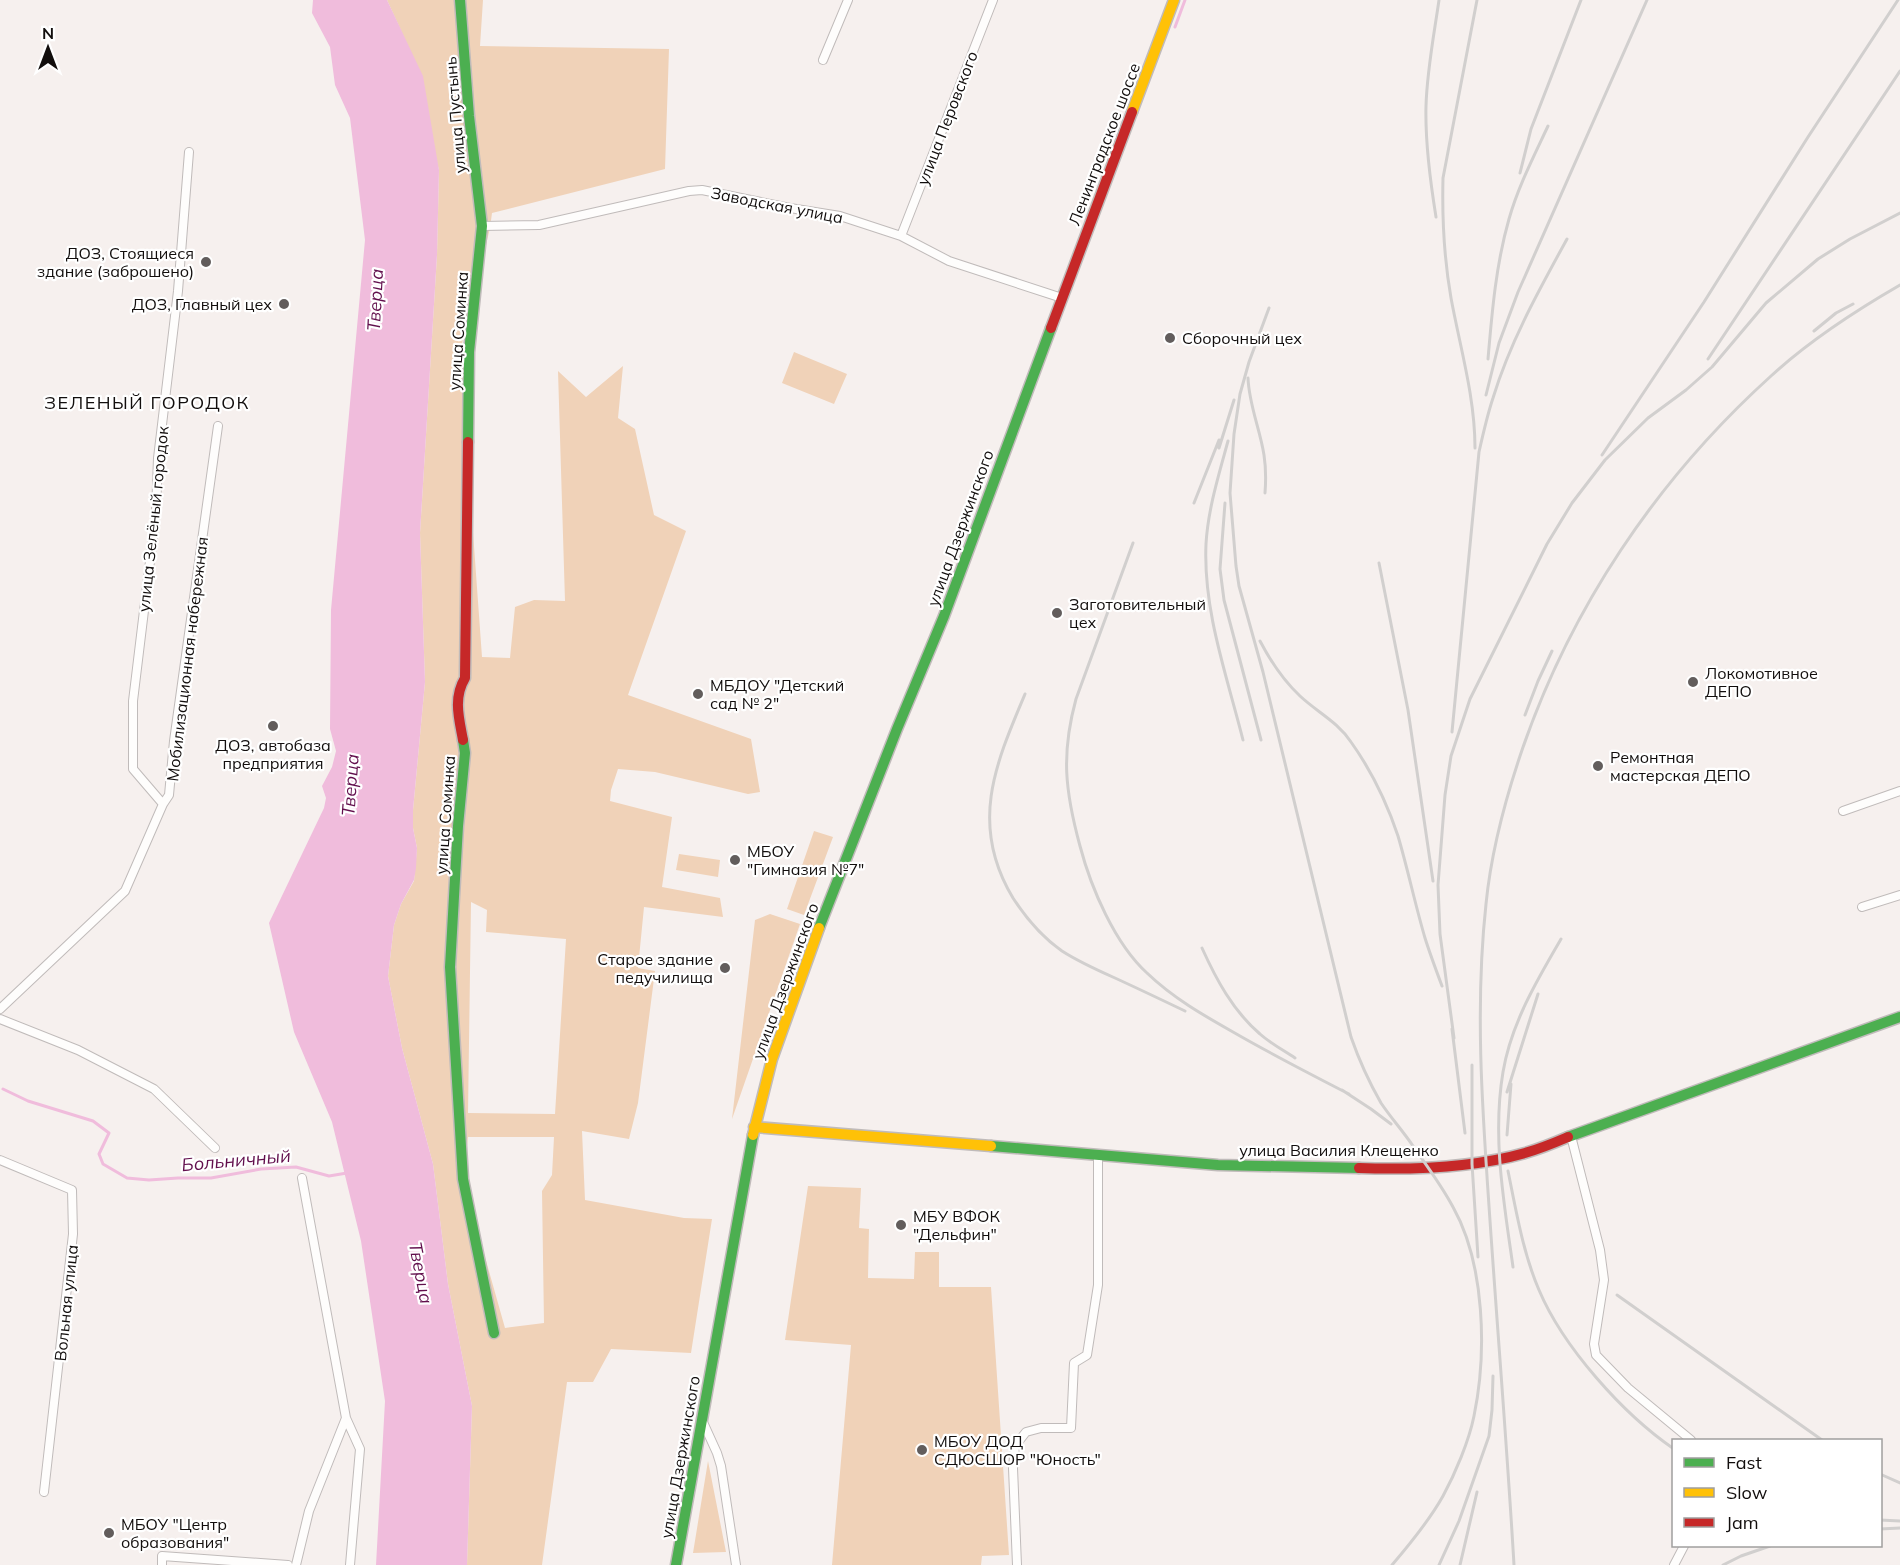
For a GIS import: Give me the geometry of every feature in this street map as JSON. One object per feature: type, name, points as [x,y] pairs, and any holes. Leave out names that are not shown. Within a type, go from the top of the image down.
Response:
[{"type":"street","name":"улица Пустынь","points":[[460,0],[469,116],[482,226]]},
{"type":"street","points":[[823,60],[848,0]]},
{"type":"street","name":"улица Перовского","points":[[901,236],[993,0]]},
{"type":"street","name":"Ленинградское шоссе","points":[[1062,298],[1174,0]]},
{"type":"street","name":"улица Зелёный городок","points":[[163,804],[133,769],[133,701],[156,512],[159,458],[189,152]]},
{"type":"street","name":"Заводская улица","points":[[482,226],[539,225],[702,190],[840,216],[901,236],[949,261],[1062,298]]},
{"type":"street","name":"улица Соминка","points":[[482,226],[469,352],[465,678],[459,688],[457,706],[465,753],[458,826],[450,967],[463,1179],[494,1333]]},
{"type":"street","name":"улица Дзержинского","points":[[676,1565],[754,1126],[772,1059],[820,925],[944,616],[1062,298]]},
{"type":"street","name":"Мобилизационная набережная","points":[[0,1009],[125,891],[169,795],[174,741],[218,426]]},
{"type":"street","points":[[1843,811],[1900,791]]},
{"type":"street","points":[[1862,907],[1900,895]]},
{"type":"street","name":"улица Василия Клещенко","points":[[754,1126],[1218,1165],[1385,1169],[1477,1164],[1525,1153],[1900,1017]]},
{"type":"street","points":[[0,1019],[78,1050],[154,1089],[215,1148]]},
{"type":"street","points":[[1571,1136],[1600,1250],[1604,1280],[1594,1344],[1596,1355],[1628,1388],[1690,1439]]},
{"type":"street","points":[[1017,1565],[1012,1468],[1015,1446],[1026,1432],[1041,1428],[1071,1428],[1074,1363],[1087,1355],[1098,1285],[1098,1156]]},
{"type":"street","name":"Вольная улица","points":[[0,1160],[72,1190],[73,1234],[45,1492]]},
{"type":"street","points":[[302,1178],[346,1418],[360,1449],[350,1565]]},
{"type":"street","points":[[296,1565],[309,1511],[346,1418]]},
{"type":"street","points":[[702,1420],[721,1466],[736,1565]]},
{"type":"street","points":[[1674,1565],[1683,1547]]},
{"type":"street","points":[[162,1565],[162,1556],[288,1565]]},
{"type":"shaded area","points":[[387,0],[483,0],[480,46],[669,49],[665,169],[492,213],[460,352],[482,657],[510,658],[515,607],[534,600],[565,601],[558,371],[586,397],[623,366],[618,418],[635,429],[654,515],[686,531],[628,695],[751,739],[760,792],[748,794],[655,772],[618,769],[611,790],[610,801],[672,817],[662,887],[720,898],[723,917],[644,907],[638,968],[655,971],[638,1103],[629,1139],[582,1131],[585,1200],[684,1218],[712,1219],[691,1353],[611,1349],[593,1382],[567,1382],[542,1565],[467,1565],[472,1406],[448,1284],[433,1164],[402,1048],[388,976],[394,925],[401,904],[414,881],[417,848],[413,828],[413,810],[425,682],[420,533],[437,255],[439,170],[403,35]],"holes":[[[471,902],[487,910],[486,932],[566,939],[555,1114],[468,1113]],[[468,1137],[554,1137],[552,1175],[542,1191],[544,1323],[505,1328],[463,1179]]]},
{"type":"shaded area","points":[[794,352],[847,374],[834,404],[782,383]]},
{"type":"shaded area","points":[[814,831],[833,837],[804,915],[787,909]]},
{"type":"shaded area","points":[[679,854],[720,860],[718,877],[676,870]]},
{"type":"shaded area","points":[[770,914],[800,924],[732,1119],[755,920]]},
{"type":"shaded area","name":"МБОУ ДОД СДЮСШОР \"Юность\"","points":[[808,1186],[861,1188],[859,1228],[869,1229],[868,1278],[914,1279],[915,1252],[939,1252],[939,1287],[991,1287],[1009,1555],[982,1556],[981,1565],[832,1565],[851,1345],[785,1340]]},
{"type":"shaded area","points":[[708,1461],[726,1552],[693,1553]]},
{"type":"water","name":"Тверца","points":[[313,0],[387,0],[423,76],[439,170],[437,255],[420,533],[425,682],[413,810],[413,828],[417,848],[416,868],[414,880],[401,904],[394,925],[388,976],[402,1048],[433,1164],[448,1284],[472,1406],[467,1565],[376,1565],[385,1401],[361,1241],[332,1122],[294,1032],[269,923],[324,808],[326,798],[322,786],[332,767],[336,751],[330,729],[331,610],[365,240],[350,118],[335,85],[330,47],[312,13]]},
{"type":"waterway","points":[[1175,27],[1185,0]]},
{"type":"waterway","name":"Больничный","points":[[3,1089],[28,1101],[93,1121],[109,1133],[99,1154],[103,1164],[127,1178],[149,1180],[211,1178],[261,1169],[296,1167],[329,1176],[347,1173]]},
{"type":"railway","points":[[1436,217],[1428,162],[1426,106],[1429,66],[1439,0]]},
{"type":"railway","points":[[1475,448],[1473,410],[1447,268],[1443,178],[1477,0]]},
{"type":"railway","points":[[1520,173],[1531,129],[1581,0]]},
{"type":"railway","points":[[1486,395],[1499,343],[1518,292],[1647,0]]},
{"type":"railway","points":[[1602,455],[1704,302],[1898,0]]},
{"type":"railway","points":[[1708,359],[1900,71]]},
{"type":"railway","points":[[1488,359],[1495,288],[1509,219],[1517,195],[1548,126]]},
{"type":"railway","points":[[1454,1038],[1440,934],[1438,885],[1445,795],[1451,756],[1470,699],[1547,544],[1572,503],[1605,460],[1648,418],[1712,367],[1766,303],[1818,259],[1900,213]]},
{"type":"railway","points":[[1452,732],[1479,452],[1500,377],[1536,297],[1567,239]]},
{"type":"railway","points":[[1514,1565],[1484,1130],[1480,1017],[1488,885],[1509,792],[1540,702],[1564,650],[1591,599],[1621,550],[1654,503],[1729,416],[1771,376],[1833,327],[1900,285]]},
{"type":"railway","points":[[1814,331],[1836,313],[1853,304]]},
{"type":"railway","points":[[1269,308],[1240,394],[1234,434],[1230,493],[1239,586],[1263,672],[1351,1037],[1364,1071],[1381,1103],[1444,1191],[1464,1230],[1472,1255],[1480,1309],[1481,1365],[1472,1426],[1452,1478],[1438,1505],[1392,1565]]},
{"type":"railway","points":[[1248,378],[1250,398],[1264,455],[1265,493]]},
{"type":"railway","points":[[1219,448],[1234,400]]},
{"type":"railway","points":[[1194,503],[1219,440]]},
{"type":"railway","points":[[1228,441],[1209,518],[1206,569],[1217,643],[1243,740]]},
{"type":"railway","points":[[1225,503],[1220,569],[1224,600],[1261,740]]},
{"type":"railway","points":[[1133,543],[1076,699],[1068,737],[1067,772],[1071,808],[1080,846],[1098,897],[1125,947],[1135,961],[1157,982],[1211,1019],[1349,1094]]},
{"type":"railway","points":[[1379,563],[1408,710],[1433,881]]},
{"type":"railway","points":[[1260,641],[1268,656],[1294,690],[1346,735],[1372,775],[1398,836],[1425,938],[1442,986]]},
{"type":"railway","points":[[1525,715],[1552,651]]},
{"type":"railway","points":[[1025,694],[1004,746],[991,795],[992,845],[1000,871],[1013,898],[1035,927],[1062,951],[1088,966],[1185,1011]]},
{"type":"railway","points":[[1513,1267],[1500,1170],[1499,1121],[1503,1072],[1519,1020],[1534,986],[1561,939]]},
{"type":"railway","points":[[1202,948],[1233,1005],[1264,1037],[1295,1058]]},
{"type":"railway","points":[[1507,1092],[1538,994]]},
{"type":"railway","points":[[1452,1029],[1465,1133]]},
{"type":"railway","points":[[1472,1065],[1472,1164],[1478,1257]]},
{"type":"railway","points":[[1507,1135],[1511,1084]]},
{"type":"railway","points":[[1342,1090],[1391,1124]]},
{"type":"railway","points":[[1508,1171],[1520,1231],[1529,1261],[1539,1290],[1563,1334],[1596,1378],[1615,1398],[1672,1447]]},
{"type":"railway","points":[[1617,1295],[1821,1439]]},
{"type":"railway","points":[[1439,1565],[1459,1521],[1489,1436],[1493,1376]]},
{"type":"railway","points":[[1882,1475],[1900,1483]]},
{"type":"railway","points":[[1460,1565],[1477,1492]]},
{"type":"railway","points":[[1882,1520],[1900,1521]]},
{"type":"railway","points":[[1882,1529],[1900,1528]]},
{"type":"railway","points":[[1723,1565],[1767,1547]]},
{"type":"traffic: fast","points":[[460,0],[469,116],[482,226],[469,352],[468,442]]},
{"type":"traffic: fast","points":[[819,928],[944,616],[1051,328]]},
{"type":"traffic: fast","points":[[463,740],[465,753],[458,826],[450,967],[463,1179],[494,1333]]},
{"type":"traffic: fast","points":[[1568,1137],[1900,1017]]},
{"type":"traffic: fast","points":[[676,1565],[753,1135]]},
{"type":"traffic: fast","points":[[991,1146],[1218,1165],[1359,1168]]},
{"type":"traffic: slow","points":[[1132,112],[1174,0]]},
{"type":"traffic: slow","points":[[753,1135],[772,1059],[819,928]]},
{"type":"traffic: slow","points":[[754,1127],[991,1146]]},
{"type":"traffic: jam","points":[[1051,328],[1132,112]]},
{"type":"traffic: jam","points":[[463,740],[458,701],[465,678],[468,442]]},
{"type":"traffic: jam","points":[[1359,1168],[1401,1169],[1464,1165],[1525,1153],[1568,1137]]},
{"type":"place","name":"ДОЗ, Стоящиеся здание (заброшено)","points":[[206,262]]},
{"type":"place","name":"ДОЗ, Главный цех","points":[[284,304]]},
{"type":"place","name":"Сборочный цех","points":[[1170,338]]},
{"type":"place","name":"Заготовительный цех","points":[[1057,613]]},
{"type":"place","name":"Локомотивное ДЕПО","points":[[1693,682]]},
{"type":"place","name":"МБДОУ \"Детский сад № 2\"","points":[[698,694]]},
{"type":"place","name":"ДОЗ, автобаза предприятия","points":[[273,726]]},
{"type":"place","name":"Ремонтная мастерская ДЕПО","points":[[1598,766]]},
{"type":"place","name":"МБОУ \"Гимназия №7\"","points":[[735,860]]},
{"type":"place","name":"Старое здание педучилища","points":[[725,968]]},
{"type":"place","name":"МБУ ВФОК \"Дельфин\"","points":[[901,1225]]},
{"type":"place","name":"МБОУ ДОД СДЮСШОР \"Юность\"","points":[[922,1450]]},
{"type":"place","name":"МБОУ \"Центр образования\"","points":[[109,1533]]},
{"type":"district","name":"ЗЕЛЕНЫЙ ГОРОДОК","points":[[147,402]]}]
